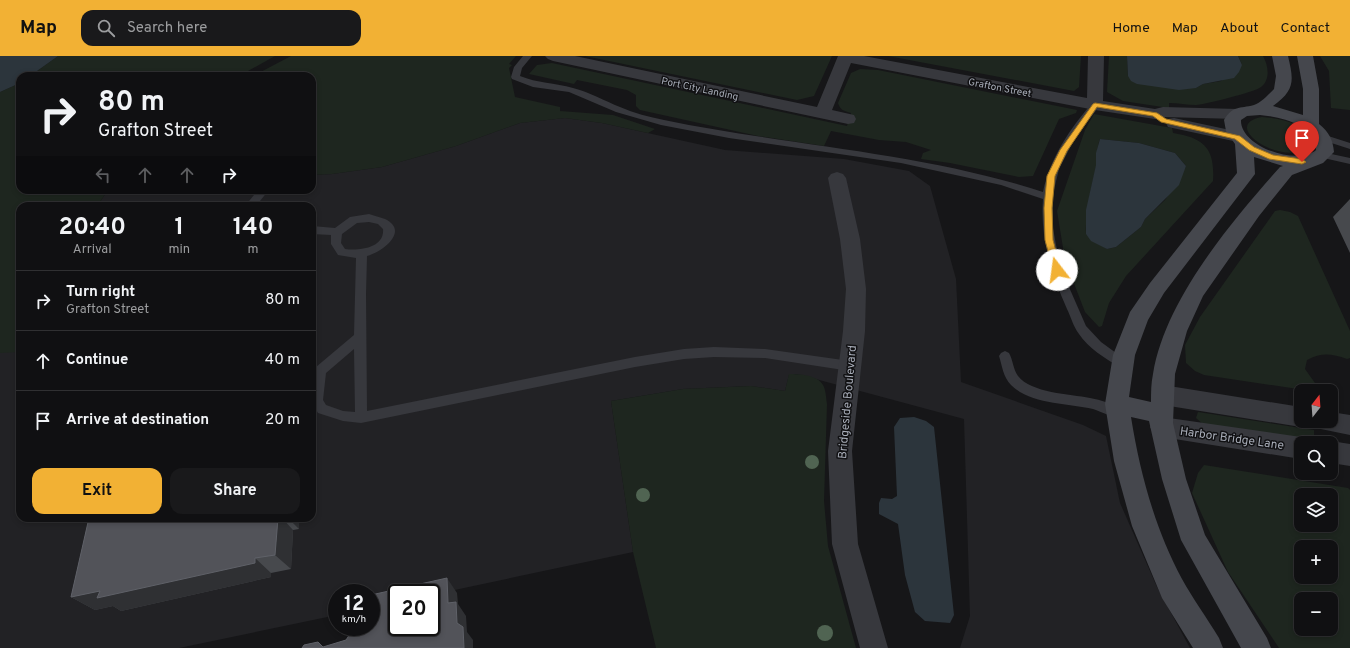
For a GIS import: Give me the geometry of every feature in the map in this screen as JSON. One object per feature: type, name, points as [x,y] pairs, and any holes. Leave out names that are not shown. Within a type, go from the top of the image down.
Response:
[{"type":"street","name":"Port City Landing","points":[[553,56],[848,119]]},
{"type":"street","points":[[1095,105],[1096,56]]},
{"type":"street","points":[[1209,648],[1172,588],[1145,526],[1126,461],[1117,408],[1124,355],[1138,318],[1157,288],[1246,174],[1241,140],[1232,126],[1232,121],[1238,114],[1259,109],[1282,92],[1285,83],[1280,56]]},
{"type":"street","points":[[1257,648],[1194,540],[1174,479],[1162,412],[1164,374],[1176,331],[1194,293],[1261,199],[1286,171],[1316,158],[1326,147],[1316,131],[1306,56]]},
{"type":"street","points":[[822,114],[846,57]]},
{"type":"street","name":"Grafton Street","points":[[846,57],[1095,105],[1155,114],[1162,112],[1238,114]]},
{"type":"street","points":[[1259,109],[1286,114],[1316,131]]},
{"type":"street","name":"Grafton Street","points":[[1155,114],[1164,121],[1241,140]]},
{"type":"street","points":[[1241,140],[1271,157],[1292,162],[1316,158]]},
{"type":"street","name":"Bridgeside Boulevard","points":[[837,178],[850,239],[856,289],[854,331],[840,451],[845,544],[874,648]]},
{"type":"street","points":[[1117,408],[1162,412],[1294,417]]},
{"type":"street","name":"Harbor Bridge Lane","points":[[1162,412],[1294,446]]},
{"type":"street","points":[[1338,423],[1350,425]]},
{"type":"street","points":[[1338,453],[1350,455]]},
{"type":"lane","points":[[528,56],[518,67],[515,77],[533,84],[571,90],[619,110],[661,122],[729,135],[901,160],[1003,182],[1049,197]]},
{"type":"lane","points":[[1095,105],[1063,150],[1051,176],[1049,197],[1049,240],[1061,285],[1083,331],[1100,348],[1123,364]]},
{"type":"lane","points":[[1316,131],[1350,146]]},
{"type":"lane","points":[[1316,158],[1350,161]]},
{"type":"lane","points":[[253,202],[260,194]]},
{"type":"lane","points":[[360,218],[378,219],[387,224],[389,233],[387,240],[377,248],[362,254],[342,252],[336,244],[337,232],[346,224],[360,218]]},
{"type":"lane","points":[[316,230],[337,232]]},
{"type":"lane","points":[[361,418],[362,254]]},
{"type":"lane","points":[[361,336],[320,371],[317,400],[322,409],[342,416],[361,418],[675,355],[714,352],[781,354],[850,366]]},
{"type":"lane","points":[[1005,356],[1012,375],[1020,385],[1030,390],[1117,408]]},
{"type":"shaded area","points":[[0,56],[58,56],[36,72],[16,72],[16,85],[0,92]]},
{"type":"shaded area","points":[[58,56],[275,56],[246,72],[36,72]]},
{"type":"shaded area","points":[[291,56],[516,56],[509,64],[512,65],[509,68],[515,97],[560,107],[560,111],[613,115],[655,129],[648,133],[602,123],[565,118],[520,123],[456,146],[382,167],[316,175],[316,72],[261,72]]},
{"type":"shaded area","points":[[585,56],[832,56],[814,96],[797,100]]},
{"type":"shaded area","points":[[888,56],[1081,56],[1079,87],[1074,91]]},
{"type":"shaded area","points":[[1109,56],[1127,56],[1128,76],[1196,88],[1203,84],[1221,81],[1242,65],[1238,56],[1263,56],[1268,72],[1264,84],[1250,92],[1196,105],[1169,103],[1169,108],[1123,101],[1107,92]]},
{"type":"shaded area","points":[[1127,56],[1238,56],[1242,65],[1234,78],[1203,84],[1196,88],[1179,90],[1137,84],[1131,81],[1128,76]]},
{"type":"shaded area","points":[[1320,56],[1350,56],[1350,110],[1331,108],[1329,71]]},
{"type":"shaded area","points":[[552,63],[847,126],[851,113],[843,110],[838,103],[851,73],[860,69],[878,70],[1077,110],[1076,113],[1059,119],[1033,176],[1019,177],[950,163],[921,159],[923,153],[931,150],[906,142],[879,140],[831,131],[824,146],[758,136],[640,110],[636,106],[636,95],[627,90],[577,80],[574,84],[529,74],[537,65]]},
{"type":"shaded area","points":[[16,85],[16,194],[105,194],[100,202],[16,202],[16,352],[0,353],[0,92]]},
{"type":"shaded area","points":[[1094,114],[1172,128],[1173,133],[1193,138],[1206,147],[1210,153],[1213,170],[1213,181],[1126,276],[1109,303],[1102,326],[1099,327],[1085,312],[1065,260],[1057,211],[1085,130]],"holes":[[[1100,139],[1139,143],[1175,153],[1186,166],[1165,200],[1145,219],[1141,227],[1116,247],[1107,249],[1086,234],[1087,208],[1096,167]]]},
{"type":"shaded area","points":[[1262,117],[1285,121],[1301,128],[1310,139],[1310,147],[1298,152],[1284,152],[1271,149],[1259,143],[1250,136],[1247,128],[1250,121]]},
{"type":"shaded area","points":[[565,118],[602,123],[725,150],[844,159],[909,171],[930,186],[956,279],[961,382],[1083,425],[1106,436],[1120,503],[1157,587],[1190,648],[960,648],[970,616],[964,419],[797,374],[789,375],[785,391],[751,386],[683,389],[611,401],[633,552],[440,593],[440,584],[388,584],[388,598],[380,602],[380,584],[328,584],[328,617],[179,648],[0,648],[0,339],[16,317],[16,522],[316,522],[316,202],[100,202],[105,194],[316,194],[316,175],[382,167],[456,146],[520,123]]},
{"type":"shaded area","points":[[1100,139],[1139,143],[1175,153],[1186,166],[1179,185],[1145,219],[1141,227],[1116,247],[1107,249],[1091,241],[1086,234],[1086,210],[1096,165],[1096,153]]},
{"type":"shaded area","points":[[1280,210],[1290,212],[1298,216],[1350,331],[1350,358],[1347,359],[1327,355],[1312,357],[1307,360],[1305,369],[1314,384],[1294,384],[1294,388],[1204,375],[1195,371],[1186,363],[1185,345],[1200,317],[1275,211]]},
{"type":"shaded area","points":[[789,374],[813,377],[821,382],[825,389],[827,404],[824,501],[828,546],[856,648],[656,648],[633,552],[611,401],[683,389],[751,386],[785,391]]},
{"type":"shaded area","points":[[1198,412],[1314,430],[1314,436],[1294,436],[1294,438],[1204,425],[1196,418]]},
{"type":"shaded area","points":[[914,417],[926,421],[934,427],[954,615],[950,623],[925,621],[915,612],[905,575],[898,524],[879,514],[879,503],[881,498],[892,499],[897,496],[894,427],[900,418]]},
{"type":"shaded area","points":[[1204,465],[1348,488],[1350,490],[1350,648],[1279,648],[1228,572],[1192,493],[1198,473]]},
{"type":"building","points":[[88,522],[278,522],[275,555],[255,558],[255,563],[97,598],[100,591],[71,597]]},
{"type":"building","points":[[447,578],[448,603],[456,602],[457,623],[463,627],[464,648],[302,648],[304,645],[318,642],[323,647],[346,640],[349,636],[380,636],[380,593],[388,591],[388,636],[440,636],[440,584],[420,584]]},
{"type":"route","points":[[1057,270],[1049,240],[1048,208],[1051,176],[1063,150],[1087,114],[1095,105],[1155,114],[1164,121],[1238,137],[1252,148],[1271,157],[1292,162],[1302,162]]}]
